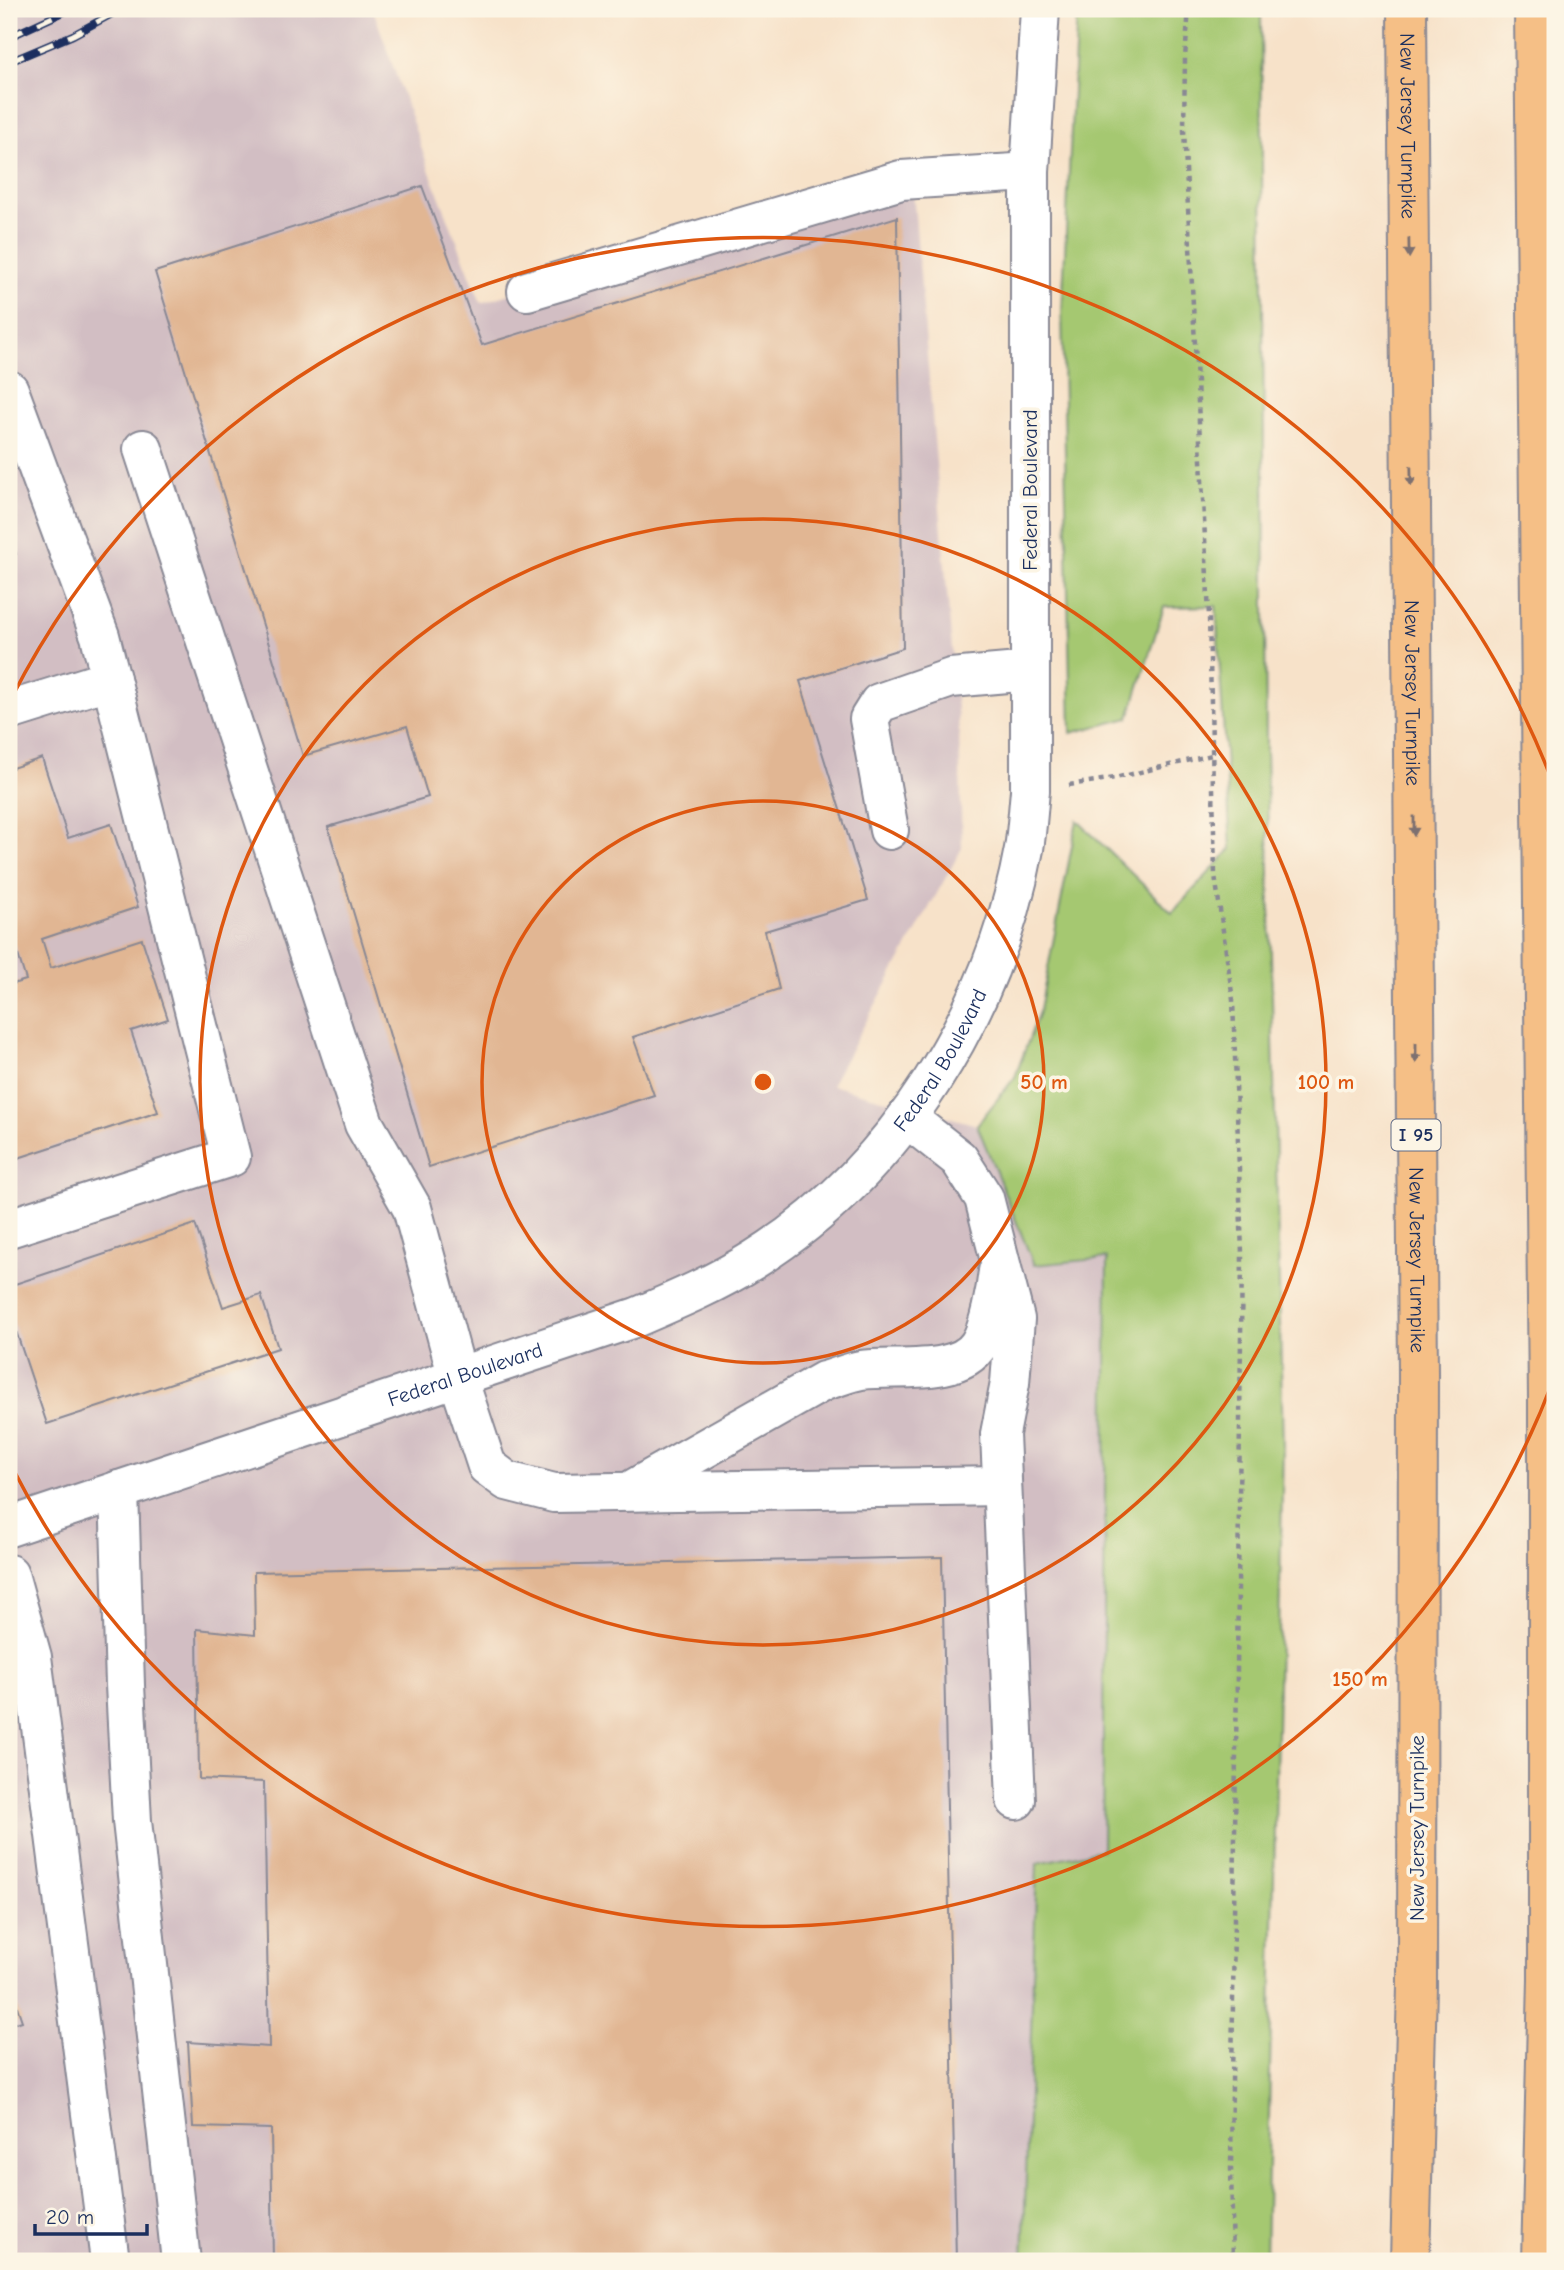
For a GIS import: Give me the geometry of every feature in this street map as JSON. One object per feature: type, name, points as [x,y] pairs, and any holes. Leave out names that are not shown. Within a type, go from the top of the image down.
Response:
[{"type":"highway","name":"New Jersey Turnpike","points":[[1407,9],[1418,1360],[1417,1986],[1410,2261]]},
{"type":"highway","points":[[1534,9],[1548,1399],[1548,1979],[1541,2261]]},
{"type":"street","name":"Federal Boulevard","points":[[9,1527],[636,1317],[703,1289],[756,1259],[819,1210],[858,1173],[906,1118],[938,1072],[975,1004],[998,943],[1024,849],[1030,791],[1030,172],[1040,9]]},
{"type":"street","points":[[527,291],[901,180],[1030,172]]},
{"type":"street","points":[[9,390],[100,636],[231,1157],[9,1228]]},
{"type":"street","points":[[143,449],[364,1124],[412,1208],[458,1378],[487,1466],[507,1481],[554,1493],[1002,1486]]},
{"type":"street","points":[[888,830],[869,719],[879,703],[951,678],[1030,671]]},
{"type":"street","points":[[9,710],[111,678]]},
{"type":"street","points":[[906,1118],[959,1159],[984,1198],[1015,1319],[1010,1383],[1000,1434],[1016,1800]]},
{"type":"street","points":[[631,1490],[824,1381],[858,1370],[945,1366],[963,1360],[979,1345],[995,1296],[999,1262]]},
{"type":"street","points":[[119,1490],[124,1671],[132,1821],[181,2261]]},
{"type":"street","points":[[9,1574],[32,1657],[110,2261]]},
{"type":"path","points":[[1189,9],[1184,130],[1209,615],[1215,874],[1233,1000],[1242,1254],[1231,2167],[1233,2261]]},
{"type":"path","points":[[1030,791],[1115,778],[1212,755]]},
{"type":"shaded area","points":[[9,9],[373,9],[431,175],[481,303],[911,168],[959,732],[962,848],[831,1085],[977,1125],[1034,1264],[1107,1258],[1102,1851],[1037,1864],[1023,2261],[9,2261]]},
{"type":"green space","points":[[1077,9],[1261,9],[1266,750],[1283,1446],[1266,2261],[1023,2261],[1037,1863],[1102,1850],[1107,1258],[1034,1265],[977,1125],[1015,1077],[1040,1009],[1077,820],[1172,913],[1231,849],[1216,606],[1164,607],[1129,718],[1071,733],[1062,313]]},
{"type":"building","points":[[422,186],[482,345],[897,217],[903,648],[800,681],[868,900],[765,931],[779,989],[633,1037],[654,1095],[429,1167],[328,827],[428,797],[407,726],[303,756],[155,272]]},
{"type":"building","points":[[9,533],[16,554],[9,557]]},
{"type":"building","points":[[42,758],[68,838],[111,824],[138,907],[42,939],[51,968],[142,939],[168,1019],[131,1031],[158,1112],[9,1161],[9,985],[26,980],[15,945],[9,947],[9,769]]},
{"type":"building","points":[[195,1224],[223,1307],[261,1295],[278,1348],[47,1424],[9,1310],[9,1286]]},
{"type":"building","points":[[942,1557],[956,2261],[273,2261],[271,2129],[193,2127],[188,2042],[269,2047],[264,1782],[199,1779],[197,1629],[255,1635],[254,1572]]},
{"type":"building","points":[[9,1983],[22,2021],[9,2025]]},
{"type":"building","points":[[9,2232],[19,2261],[9,2261]]},
{"type":"railway","points":[[9,37],[70,9]]},
{"type":"railway","points":[[9,62],[73,35],[121,9]]}]
